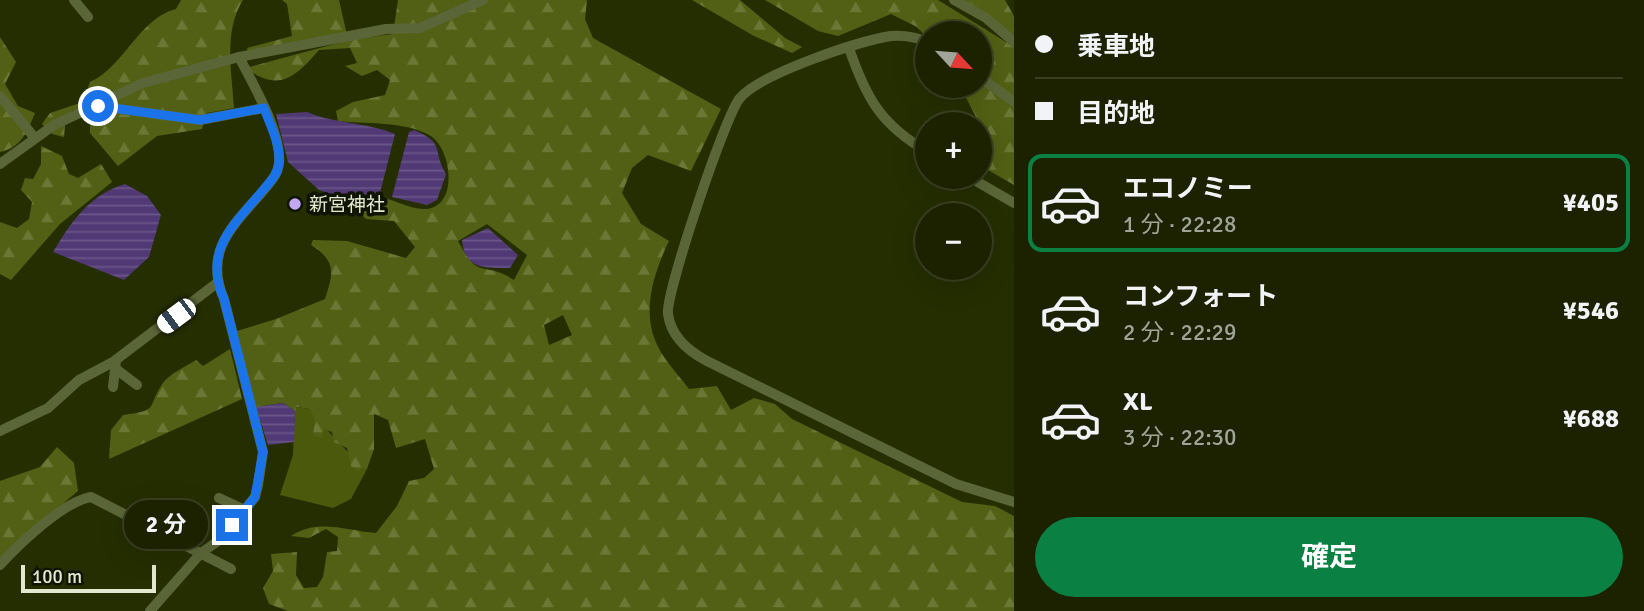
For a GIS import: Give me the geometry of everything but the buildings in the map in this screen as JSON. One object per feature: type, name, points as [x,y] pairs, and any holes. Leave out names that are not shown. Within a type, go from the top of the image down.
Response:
[{"type":"street","points":[[74,0],[88,17]]},
{"type":"street","points":[[0,164],[34,136],[144,83],[239,57],[386,29],[420,28],[483,0]]},
{"type":"street","points":[[954,0],[986,18],[1014,42]]},
{"type":"street","points":[[915,38],[891,36],[849,48],[766,77],[738,99],[672,281],[668,305],[672,328],[692,353],[707,361],[956,484],[1014,502]]},
{"type":"street","points":[[849,48],[862,85],[878,112],[892,127],[915,143]]},
{"type":"street","points":[[150,611],[201,553],[221,539],[255,497],[263,452],[218,284],[219,248],[226,232],[275,177],[279,163],[264,108],[239,57]]},
{"type":"street","points":[[992,86],[1014,102]]},
{"type":"street","points":[[0,96],[34,136]]},
{"type":"street","points":[[98,106],[200,120],[264,108]]},
{"type":"street","points":[[990,189],[1014,203]]},
{"type":"street","points":[[0,431],[48,408],[79,380],[116,365],[218,284]]},
{"type":"street","points":[[116,365],[137,386]]},
{"type":"street","points":[[113,387],[116,365]]},
{"type":"street","points":[[0,565],[16,548],[78,499],[91,497],[231,569]]},
{"type":"street","points":[[219,498],[245,510]]},
{"type":"green space","points":[[181,0],[243,0],[233,25],[231,39],[234,108],[207,113],[202,129],[157,136],[118,166],[90,133],[90,114],[73,110],[66,115],[64,137],[52,134],[42,124],[50,113],[83,102],[90,82],[113,65],[151,22],[176,9]]},
{"type":"green space","points":[[282,0],[339,0],[347,35],[248,53],[247,48],[292,36],[287,4]]},
{"type":"green space","points":[[398,0],[587,0],[585,19],[593,38],[721,109],[691,171],[648,155],[632,168],[622,193],[641,224],[669,241],[659,264],[650,302],[651,328],[661,353],[689,389],[717,386],[731,410],[754,398],[775,404],[792,419],[962,502],[995,506],[1014,516],[1014,611],[288,611],[269,604],[263,588],[273,571],[271,554],[297,552],[296,575],[304,588],[317,587],[323,577],[327,552],[337,551],[338,537],[326,529],[309,538],[291,536],[322,527],[376,533],[397,506],[409,481],[424,478],[434,469],[425,439],[396,448],[388,420],[374,414],[374,449],[367,469],[358,471],[351,466],[347,448],[334,442],[332,432],[324,429],[321,438],[313,435],[315,420],[310,409],[296,407],[295,411],[283,403],[256,407],[237,331],[325,299],[331,268],[325,256],[311,245],[313,240],[347,241],[406,258],[415,247],[394,221],[366,219],[346,200],[379,197],[426,209],[437,205],[444,198],[448,175],[443,151],[429,135],[397,125],[338,121],[336,111],[353,102],[385,95],[390,80],[377,70],[362,76],[345,66],[357,63],[350,48],[319,50],[294,74],[277,80],[257,76],[246,68],[353,39],[393,34]],"holes":[[[487,224],[527,255],[514,280],[477,266],[465,254],[458,241]],[[563,315],[572,335],[549,345],[544,325]]]},
{"type":"green space","points":[[692,0],[740,0],[785,38],[802,47],[792,53],[754,36]]},
{"type":"green space","points":[[765,0],[938,0],[972,21],[915,21],[915,26],[891,14],[838,36],[818,31]]},
{"type":"green space","points":[[961,0],[1005,0],[1014,16],[1014,37]]},
{"type":"green space","points":[[992,33],[1014,47],[1014,185],[992,172],[992,112],[973,112],[966,98],[992,98]]},
{"type":"green space","points":[[0,37],[16,62],[5,84],[18,106],[35,113],[19,142],[0,152]]},
{"type":"green space","points":[[41,146],[62,156],[69,174],[78,178],[101,164],[112,182],[60,224],[11,280],[0,274],[0,222],[17,228],[29,219],[32,202],[21,190],[25,178],[33,179],[41,164]]},
{"type":"green space","points":[[230,349],[242,399],[109,459],[111,430],[123,415],[151,407],[163,383],[178,370],[196,360],[203,366]]},
{"type":"green space","points":[[295,407],[310,409],[337,441],[367,469],[351,499],[333,508],[280,495],[293,455]]},
{"type":"green space","points":[[57,447],[74,463],[78,491],[15,544],[0,562],[0,481],[40,467]]},
{"type":"shaded area","points":[[307,112],[395,134],[379,197],[346,200],[319,190],[288,162],[276,114]]},
{"type":"shaded area","points":[[414,130],[431,139],[446,174],[437,200],[427,205],[392,197],[409,132]]},
{"type":"shaded area","points":[[125,184],[147,196],[161,215],[149,257],[124,280],[53,252],[74,220],[91,202]]},
{"type":"shaded area","points":[[488,228],[518,255],[510,268],[485,267],[467,257],[462,240]]},
{"type":"shaded area","points":[[283,403],[295,411],[294,442],[268,445],[256,407]]},
{"type":"place","name":"新宮神社","points":[[295,204]]},
{"type":"route","points":[[98,106],[200,120],[264,108],[277,146],[279,163],[275,177],[226,232],[219,248],[218,284],[263,452],[255,497],[232,525]]}]
